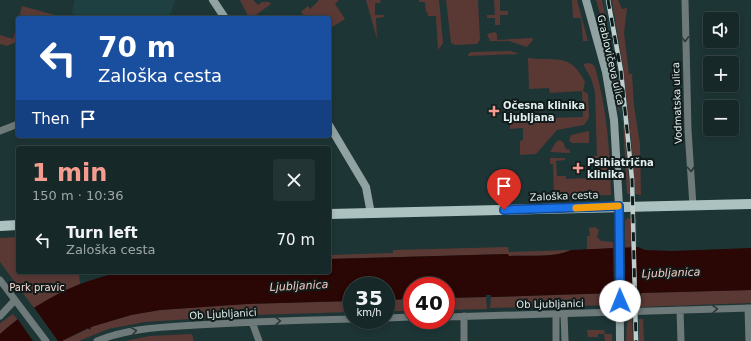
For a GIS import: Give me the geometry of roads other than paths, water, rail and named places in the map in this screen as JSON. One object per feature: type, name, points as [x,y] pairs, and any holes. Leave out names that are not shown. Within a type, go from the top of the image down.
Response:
[{"type":"main road","name":"Zaloška cesta","points":[[331,214],[751,204]]},
{"type":"main road","points":[[0,226],[16,225]]},
{"type":"street","points":[[213,0],[224,16]]},
{"type":"street","name":"Grablovičeva ulica","points":[[586,0],[606,72],[612,103],[617,150],[620,341]]},
{"type":"street","name":"Vodmatska ulica","points":[[685,0],[688,130],[693,206]]},
{"type":"street","points":[[0,132],[16,125]]},
{"type":"street","points":[[331,128],[366,187],[371,214]]},
{"type":"street","points":[[0,280],[46,341]]},
{"type":"street","points":[[0,316],[15,300]]},
{"type":"street","points":[[749,341],[750,308]]},
{"type":"street","name":"Ob Ljubljanici","points":[[455,316],[620,313],[750,308]]},
{"type":"street","points":[[680,310],[681,341]]},
{"type":"street","points":[[556,314],[556,341]]},
{"type":"street","points":[[564,314],[565,341]]},
{"type":"street","points":[[464,316],[464,341]]},
{"type":"street","name":"Ob Ljubljanici","points":[[97,341],[119,334],[151,328],[252,322],[343,319]]},
{"type":"street","points":[[252,322],[259,341]]},
{"type":"water","name":"Ljubljanica","points":[[638,247],[645,250],[672,251],[751,248],[751,290],[641,293],[639,299],[639,290],[625,290],[614,293],[491,297],[491,295],[486,295],[486,297],[455,298],[455,277],[403,277],[403,299],[395,300],[395,277],[343,277],[343,301],[247,304],[160,310],[131,315],[94,326],[91,327],[90,330],[88,328],[62,341],[0,341],[0,334],[40,304],[70,288],[114,274],[331,274],[331,259],[508,254],[509,256],[541,256],[564,253],[571,250]]},
{"type":"railway","points":[[608,0],[621,71],[632,179],[636,341]]},
{"type":"place","name":"Očesna klinika Ljubljana","points":[[494,111]]},
{"type":"place","name":"Psihiatrična klinika","points":[[578,168]]},
{"type":"park label","name":"Park pravic","points":[[37,287]]}]
